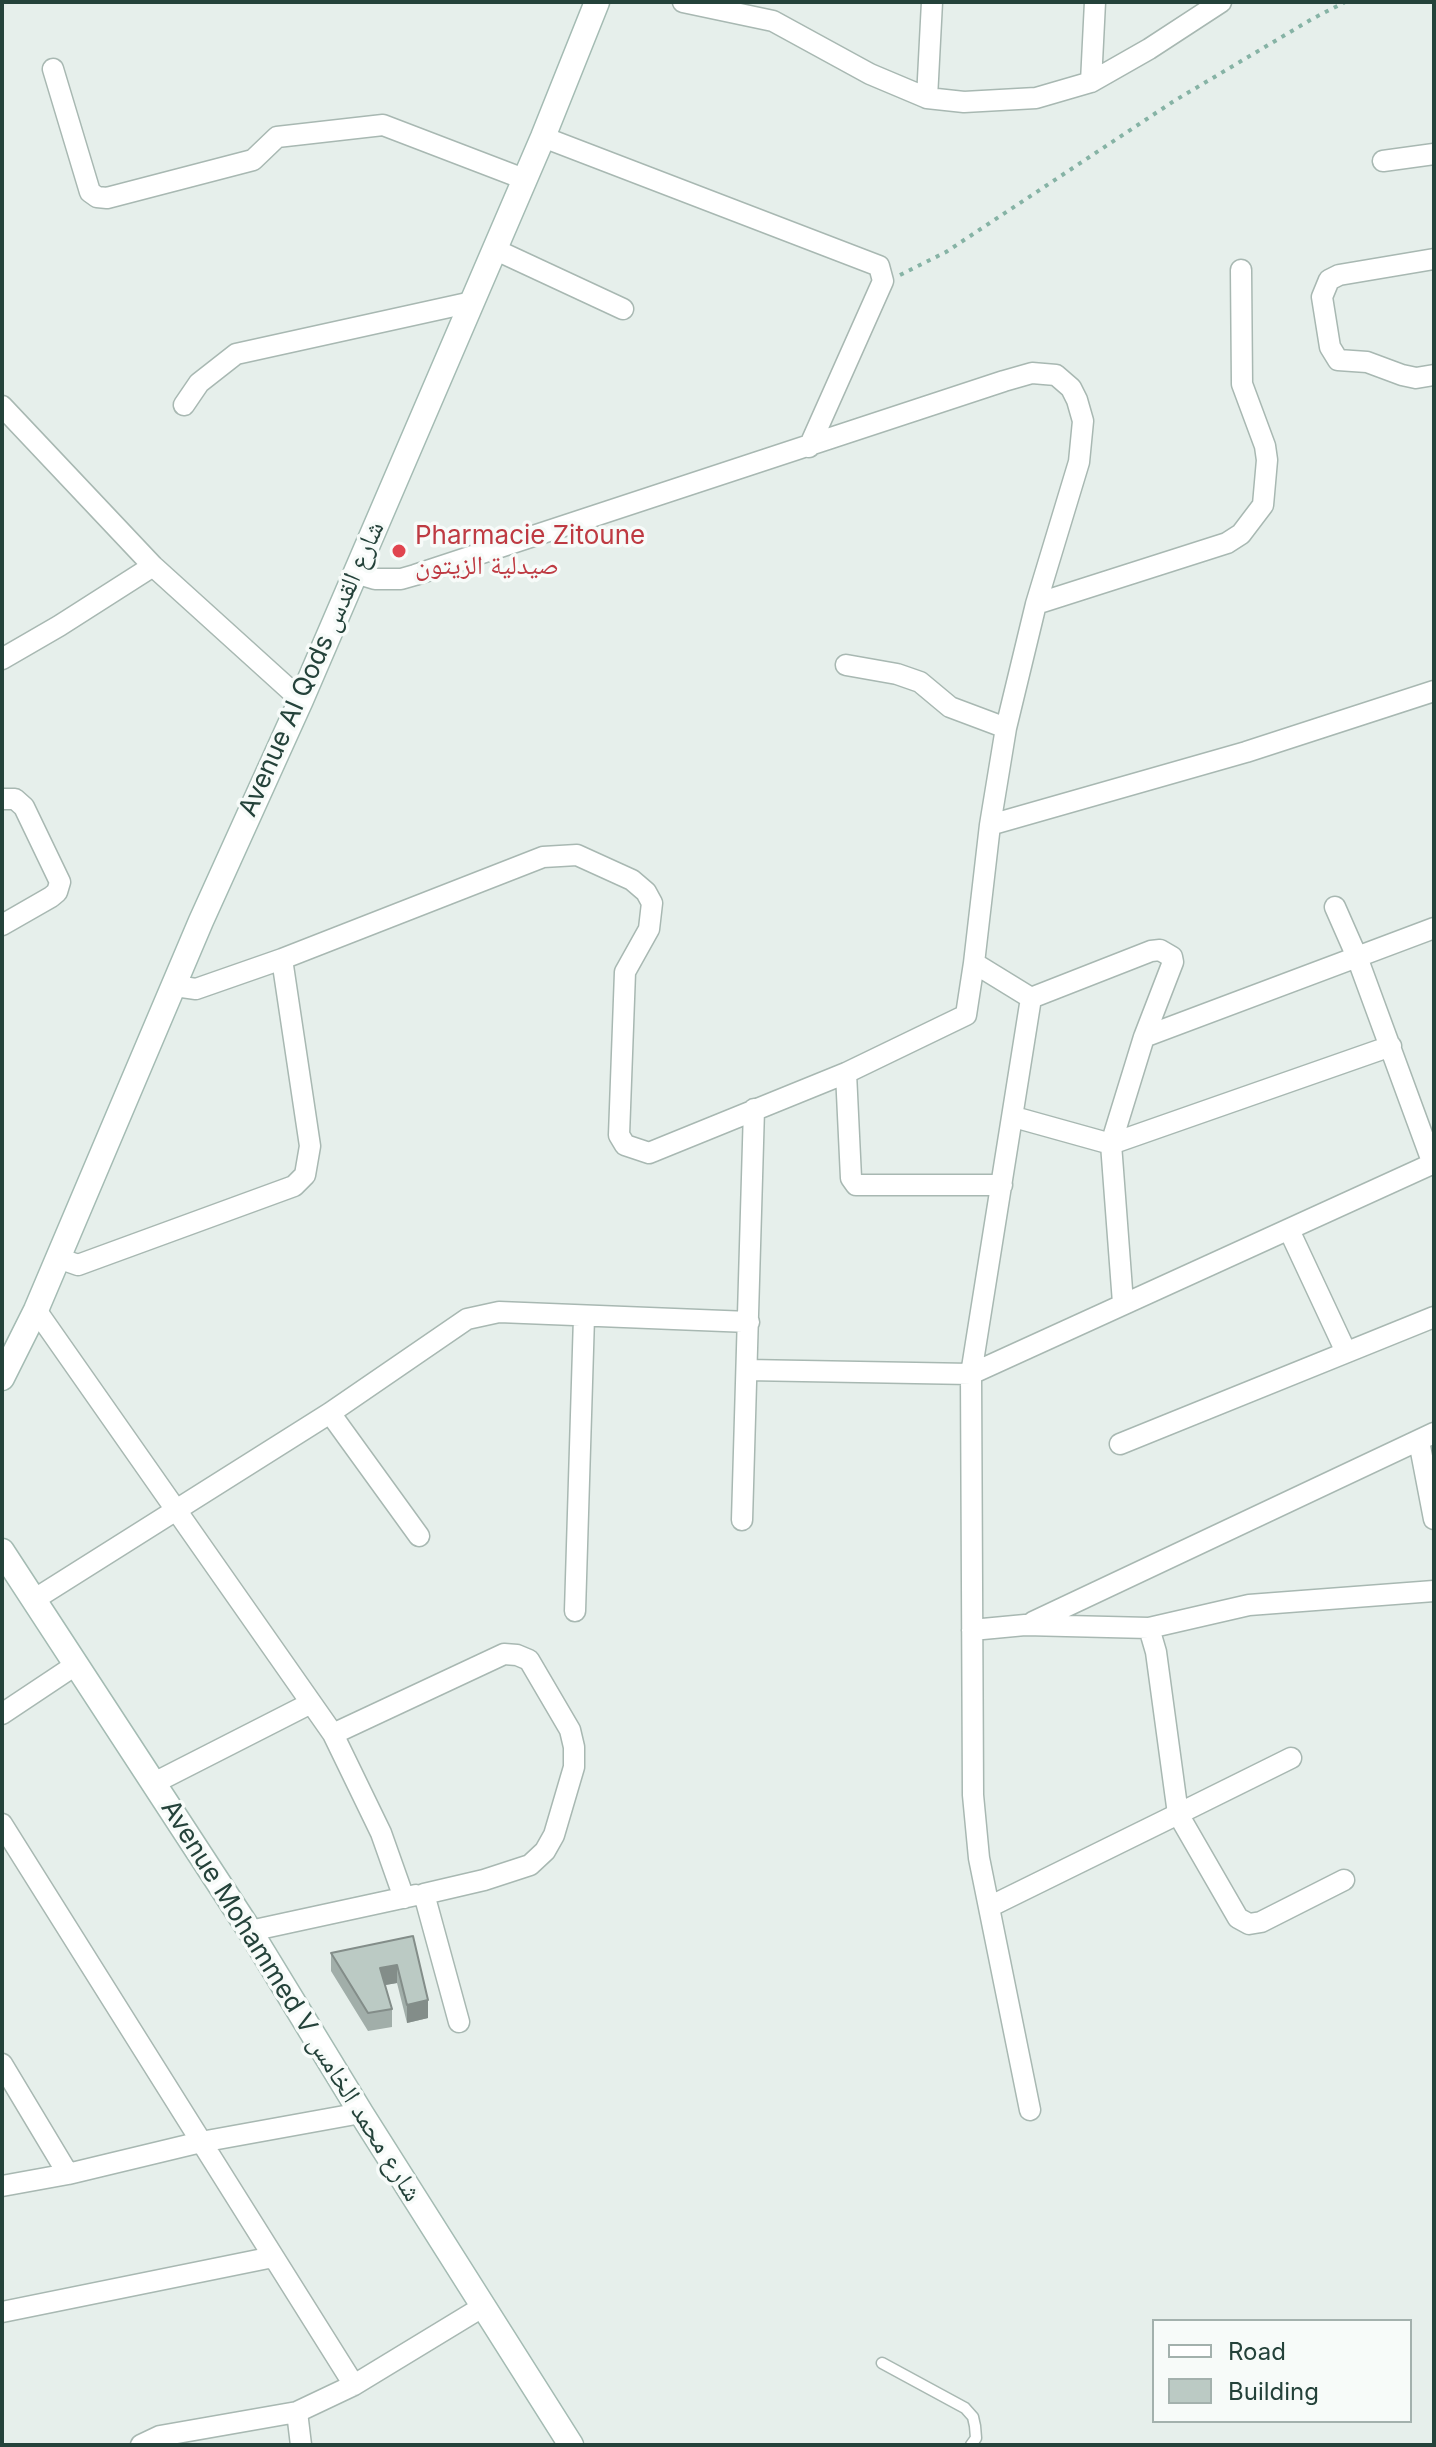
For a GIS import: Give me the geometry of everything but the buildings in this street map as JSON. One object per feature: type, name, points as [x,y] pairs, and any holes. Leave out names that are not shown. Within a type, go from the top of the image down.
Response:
[{"type":"street","name":"Avenue Al Qods شارع القدس","points":[[2,1378],[36,1310],[201,921],[301,700],[543,137],[597,2]]},
{"type":"street","points":[[683,2],[773,21],[870,74],[927,98],[964,102],[1036,98],[1091,82],[1221,2]]},
{"type":"street","points":[[927,98],[932,2]]},
{"type":"street","points":[[1091,82],[1095,2]]},
{"type":"street","points":[[53,69],[90,192],[97,197],[107,198],[253,160],[277,137],[383,125],[524,179]]},
{"type":"street","points":[[543,137],[879,266],[883,281],[809,447]]},
{"type":"street","points":[[1383,161],[1434,154]]},
{"type":"street","points":[[494,249],[623,309]]},
{"type":"street","points":[[1434,259],[1339,275],[1329,280],[1322,297],[1330,347],[1338,360],[1367,362],[1416,378],[1434,375]]},
{"type":"street","points":[[1036,604],[1227,543],[1241,534],[1263,505],[1267,460],[1265,446],[1242,384],[1241,270]]},
{"type":"street","points":[[184,405],[199,383],[236,354],[472,302]]},
{"type":"street","points":[[175,986],[196,989],[282,959],[543,857],[577,855],[632,880],[646,892],[652,903],[649,929],[625,972],[619,1135],[625,1145],[649,1153],[846,1073],[966,1015],[990,825],[1006,728],[1036,604],[1079,462],[1083,421],[1071,388],[1056,375],[1032,373],[401,579],[375,579],[355,573]]},
{"type":"street","points":[[2,406],[153,566],[301,700]]},
{"type":"street","points":[[2,659],[153,566]]},
{"type":"street","points":[[846,665],[897,674],[920,682],[950,707],[1006,728]]},
{"type":"street","points":[[990,825],[1246,752],[1434,691]]},
{"type":"street","points":[[2,799],[15,799],[24,807],[60,882],[57,892],[51,897],[2,925]]},
{"type":"street","points":[[747,1370],[971,1374],[1434,1164],[1357,957],[1335,907]]},
{"type":"street","points":[[1144,1037],[1434,928]]},
{"type":"street","points":[[1031,998],[1160,950],[1172,957],[1173,962],[1144,1037],[1111,1144],[1123,1303]]},
{"type":"street","points":[[58,1258],[78,1265],[294,1186],[305,1175],[310,1146],[282,959]]},
{"type":"street","points":[[974,963],[1031,998]]},
{"type":"street","points":[[1030,2110],[979,1858],[973,1795],[971,1374],[1031,998]]},
{"type":"street","points":[[1014,1117],[1111,1144],[1391,1046]]},
{"type":"street","points":[[846,1073],[851,1178],[856,1185],[1002,1185]]},
{"type":"street","points":[[742,1520],[754,1109]]},
{"type":"street","points":[[1289,1230],[1346,1352]]},
{"type":"street","points":[[36,1310],[333,1734],[414,1896],[459,2022]]},
{"type":"street","points":[[35,1599],[330,1413],[467,1319],[499,1312],[749,1322]]},
{"type":"street","points":[[575,1611],[584,1317]]},
{"type":"street","points":[[1120,1444],[1434,1317]]},
{"type":"street","points":[[2,1349],[24,1335]]},
{"type":"street","points":[[330,1413],[419,1536]]},
{"type":"street","points":[[1025,1625],[1427,1437],[1434,1519]]},
{"type":"street","name":"Avenue Mohammed V شارع محمد الخامس","points":[[5,1550],[250,1931],[571,2445]]},
{"type":"street","points":[[972,1630],[1025,1625],[1149,1628],[1249,1605],[1434,1591]]},
{"type":"street","points":[[1149,1628],[1156,1652],[1178,1814],[1238,1918],[1249,1924],[1261,1922],[1344,1880]]},
{"type":"street","points":[[250,1931],[484,1880],[530,1865],[545,1851],[554,1835],[574,1767],[570,1730],[547,1689],[529,1660],[504,1654],[333,1734]]},
{"type":"street","points":[[2,1714],[77,1664]]},
{"type":"street","points":[[154,1783],[311,1703]]},
{"type":"street","points":[[989,1907],[1291,1758]]},
{"type":"street","points":[[3,1830],[354,2385]]},
{"type":"street","points":[[2,2064],[68,2174]]},
{"type":"street","points":[[2,2186],[68,2174],[201,2142],[361,2113]]},
{"type":"street","points":[[2,2312],[273,2257]]},
{"type":"street","points":[[154,2442],[297,2412],[354,2385],[484,2306]]},
{"type":"street","points":[[297,2412],[301,2445]]},
{"type":"lane","points":[[882,2363],[965,2408],[973,2417],[975,2426],[976,2438],[971,2445]]},
{"type":"path","points":[[883,281],[946,252],[1174,101],[1345,2]]},
{"type":"place","name":"Pharmacie Zitoune صيدلية الزيتون","points":[[399,551]]}]
